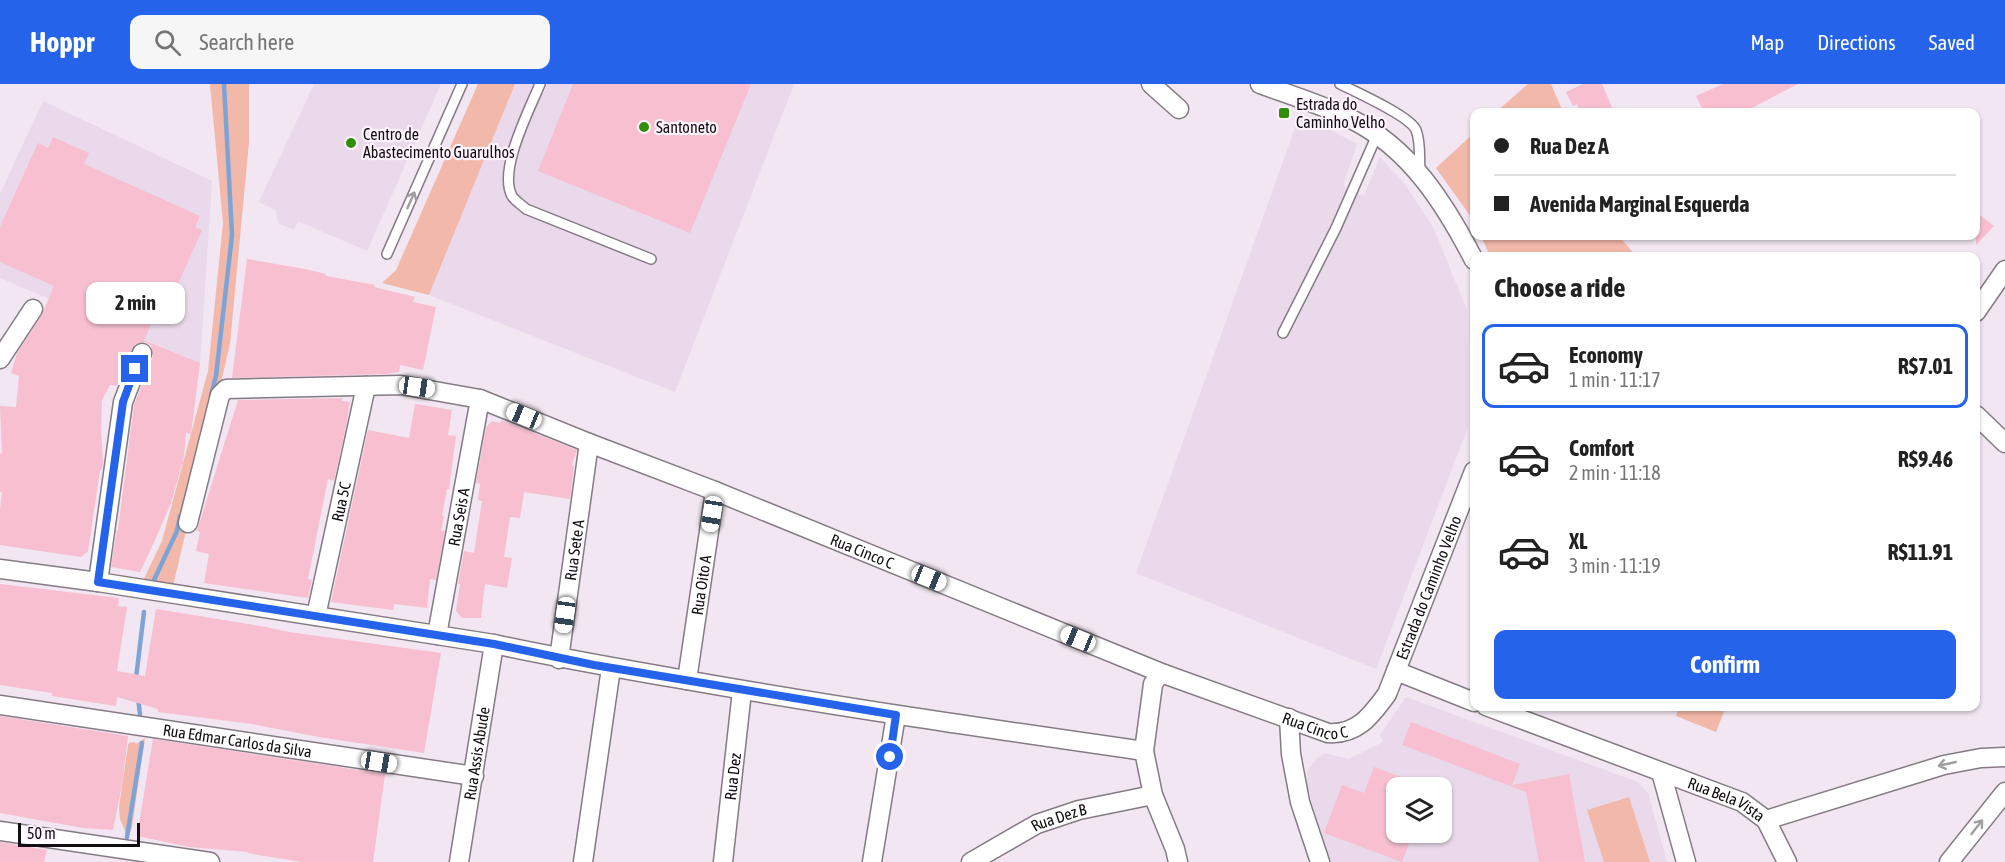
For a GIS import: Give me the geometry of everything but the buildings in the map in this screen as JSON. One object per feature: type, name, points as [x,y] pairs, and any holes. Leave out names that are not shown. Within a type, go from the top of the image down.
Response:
[{"type":"street","points":[[1151,84],[1179,109]]},
{"type":"street","points":[[1260,84],[1351,119],[1377,135],[1407,160],[1433,190],[1456,224],[1470,252]]},
{"type":"street","points":[[1980,306],[2005,270]]},
{"type":"street","points":[[0,359],[33,309]]},
{"type":"street","points":[[98,582],[123,402],[142,353]]},
{"type":"street","name":"Rua Cinco C","points":[[188,523],[220,394],[224,390],[230,388],[401,385],[480,399],[715,491],[1164,674],[1328,733],[1342,734],[1354,728],[1375,711],[1387,694],[1396,671]]},
{"type":"street","name":"Rua 5C","points":[[316,616],[366,386]]},
{"type":"street","name":"Rua Seis A","points":[[437,635],[480,399]]},
{"type":"street","points":[[1980,420],[2005,443]]},
{"type":"street","name":"Rua Sete A","points":[[559,658],[589,443]]},
{"type":"street","name":"Estrada do Caminho Velho","points":[[1396,671],[1470,481]]},
{"type":"street","name":"Rua Oito A","points":[[687,680],[715,491]]},
{"type":"street","points":[[0,569],[98,582],[494,644],[742,691],[1144,751]]},
{"type":"street","name":"Rua Assis Abude","points":[[459,862],[494,644]]},
{"type":"street","points":[[583,862],[611,668]]},
{"type":"street","points":[[1396,671],[1470,700]]},
{"type":"street","points":[[1164,674],[1153,684],[1144,751],[1153,795],[1178,862]]},
{"type":"street","name":"Rua Dez","points":[[723,862],[742,691]]},
{"type":"street","name":"Rua Edmar Carlos da Silva","points":[[0,705],[474,776]]},
{"type":"street","name":"Rua Bela Vista","points":[[1499,711],[1742,802],[1766,820],[1944,765],[1981,758],[2005,758]]},
{"type":"street","points":[[872,862],[896,715]]},
{"type":"street","points":[[1288,718],[1300,802],[1320,862]]},
{"type":"street","points":[[1661,772],[1686,862]]},
{"type":"street","points":[[1949,862],[2005,792]]},
{"type":"street","name":"Rua Dez B","points":[[971,862],[1037,824],[1079,810],[1153,795]]},
{"type":"street","points":[[1766,820],[1787,862]]},
{"type":"street","points":[[0,831],[210,862]]},
{"type":"lane","points":[[387,254],[462,84]]},
{"type":"lane","points":[[540,84],[510,160],[508,184],[513,198],[526,209],[651,259]]},
{"type":"lane","points":[[1340,84],[1392,110],[1413,124],[1418,135],[1420,175]]},
{"type":"lane","points":[[1283,333],[1336,228],[1377,135]]},
{"type":"shaded area","points":[[210,84],[249,84],[249,142],[230,344],[173,586],[143,581],[162,541],[208,371],[223,223]]},
{"type":"shaded area","name":"Centro de Abastecimento Guarulhos","points":[[314,84],[441,84],[367,251],[298,221],[294,230],[278,223],[276,210],[259,202]]},
{"type":"shaded area","points":[[478,84],[515,84],[429,295],[382,283],[396,270]]},
{"type":"shaded area","points":[[515,84],[794,84],[675,392],[429,295]]},
{"type":"shaded area","points":[[1528,84],[1551,84],[1561,108],[1501,108]]},
{"type":"shaded area","points":[[43,101],[212,181],[200,363],[0,278],[0,194]]},
{"type":"shaded area","points":[[1300,114],[1357,144],[1343,185],[1364,196],[1380,157],[1404,183],[1433,227],[1467,310],[1468,427],[1376,669],[1136,573]]},
{"type":"shaded area","points":[[1470,137],[1470,215],[1436,168]]},
{"type":"shaded area","points":[[1483,240],[1622,240],[1633,252],[1488,252]]},
{"type":"shaded area","points":[[1406,697],[1638,782],[1648,793],[1667,862],[1330,862],[1307,786],[1307,771],[1315,760],[1325,753],[1349,759],[1383,742],[1380,735]]},
{"type":"shaded area","points":[[1678,711],[1724,711],[1716,732],[1676,716]]},
{"type":"shaded area","points":[[145,738],[132,827],[130,833],[126,833],[120,819],[119,807],[128,745],[134,742],[136,744]]},
{"type":"shaded area","points":[[1629,797],[1650,862],[1604,862],[1587,810]]},
{"type":"waterway","points":[[211,395],[216,376],[232,235],[224,84]]},
{"type":"waterway","points":[[154,580],[177,531],[180,516]]},
{"type":"waterway","points":[[136,678],[144,612]]},
{"type":"waterway","points":[[138,698],[140,714]]},
{"type":"waterway","points":[[127,837],[142,743]]},
{"type":"place","name":"Estrada do Caminho Velho","points":[[1284,113]]},
{"type":"place","name":"Santoneto","points":[[644,127]]},
{"type":"place","name":"Centro de Abastecimento Guarulhos","points":[[351,143]]},
{"type":"route","points":[[135,369],[123,402],[98,582],[494,644],[594,665],[896,715],[890,757]]}]
